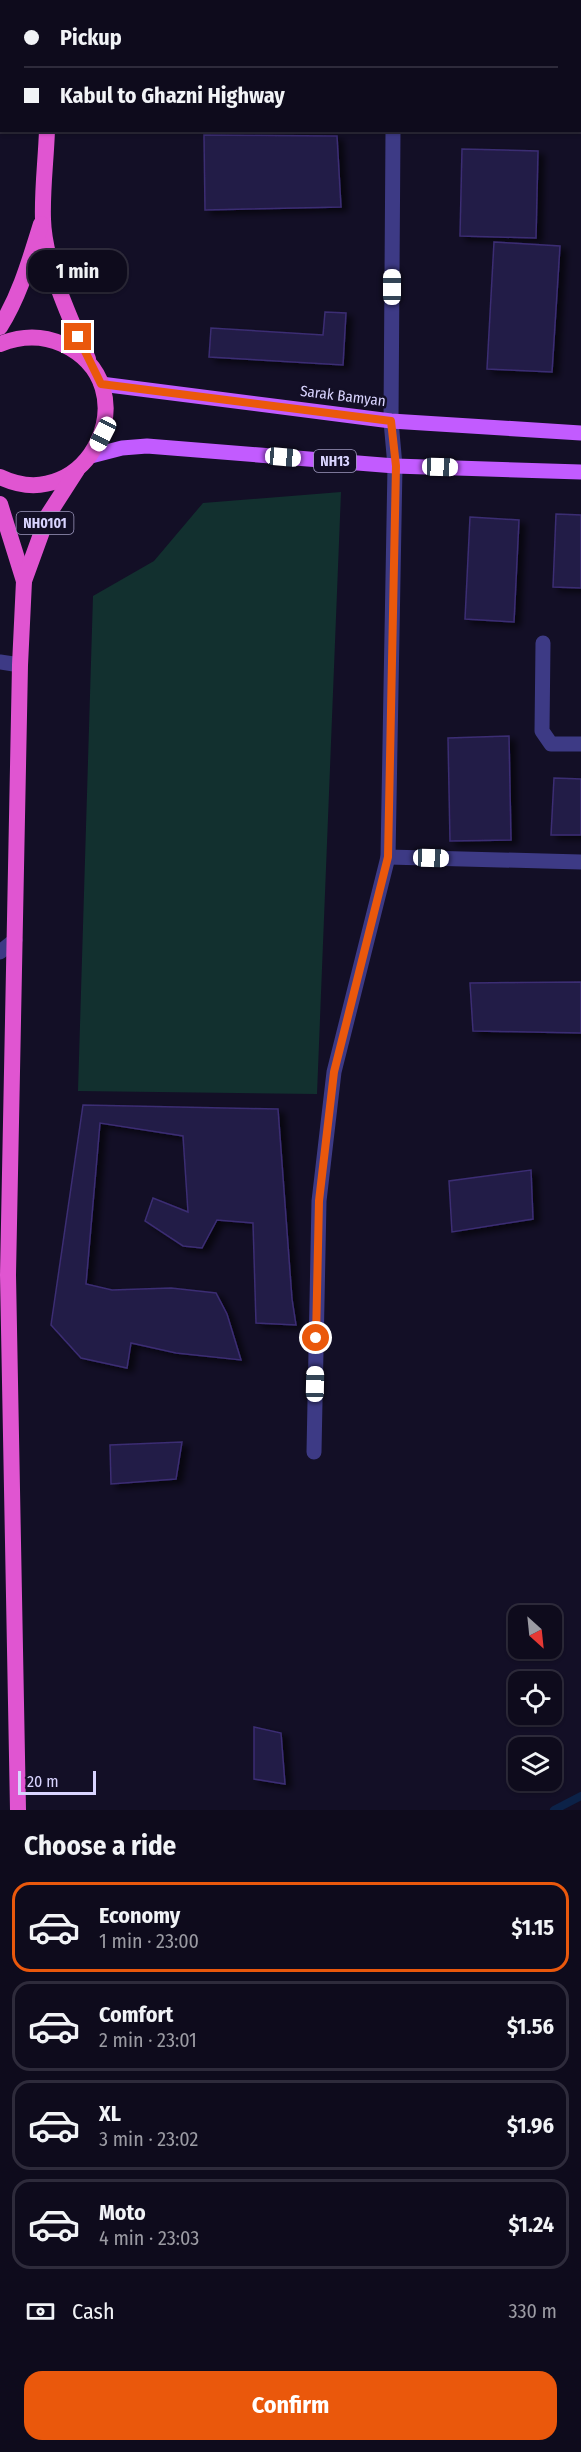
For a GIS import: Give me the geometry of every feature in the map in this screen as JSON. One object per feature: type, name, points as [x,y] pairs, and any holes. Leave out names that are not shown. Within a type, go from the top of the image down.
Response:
[{"type":"highway","name":"NH0101","points":[[0,327],[10,312],[26,275],[42,220],[47,132]]},
{"type":"highway","name":"NH0101","points":[[18,1810],[8,1275],[20,664],[24,581],[48,515],[77,470],[91,456],[103,434],[106,409],[101,384],[71,322],[51,263],[42,220]]},
{"type":"highway","name":"NH0101","points":[[0,344],[27,337],[52,339],[75,350],[93,368]]},
{"type":"highway","name":"NH0101","points":[[0,477],[11,483],[34,485],[57,481],[77,470]]},
{"type":"highway","name":"NH0101","points":[[0,504],[24,581]]},
{"type":"main road","name":"Sarak Bamyan","points":[[101,384],[391,421],[581,433]]},
{"type":"main road","name":"NH13","points":[[91,456],[122,448],[147,446],[396,466],[581,472]]},
{"type":"street","points":[[314,1452],[319,1201],[333,1083],[388,857],[396,466],[391,421],[393,132]]},
{"type":"street","points":[[543,643],[542,731],[551,744],[581,744]]},
{"type":"street","points":[[0,662],[20,664]]},
{"type":"street","points":[[388,857],[581,862]]},
{"type":"street","points":[[0,952],[15,940]]},
{"type":"green space","points":[[341,492],[317,1094],[78,1091],[93,596],[154,561],[203,503]]},
{"type":"building","points":[[204,135],[337,136],[341,207],[205,210]]},
{"type":"building","points":[[462,149],[538,151],[536,238],[460,236]]},
{"type":"building","points":[[494,242],[560,246],[552,372],[487,369]]},
{"type":"building","points":[[325,312],[346,313],[343,365],[209,357],[211,328],[323,335]]},
{"type":"building","points":[[556,514],[581,515],[581,588],[553,587]]},
{"type":"building","points":[[470,517],[519,520],[514,622],[465,619]]},
{"type":"building","points":[[509,736],[511,840],[450,841],[448,738]]},
{"type":"building","points":[[554,778],[581,779],[581,835],[551,835]]},
{"type":"building","points":[[581,982],[581,1033],[473,1031],[470,983]]},
{"type":"building","points":[[83,1105],[278,1109],[292,1299],[296,1325],[256,1323],[253,1223],[217,1220],[202,1248],[183,1246],[145,1221],[153,1198],[188,1212],[183,1136],[100,1123],[86,1284],[112,1290],[171,1288],[216,1293],[227,1314],[241,1360],[176,1353],[131,1343],[127,1368],[81,1358],[51,1325]]},
{"type":"building","points":[[531,1170],[533,1219],[452,1232],[449,1181]]},
{"type":"building","points":[[182,1442],[176,1479],[111,1484],[110,1445]]},
{"type":"building","points":[[254,1727],[281,1733],[285,1784],[254,1779]]},
{"type":"waterway","points":[[554,1810],[581,1796]]},
{"type":"route","points":[[78,337],[101,384],[391,421],[396,466],[388,857],[334,1072],[319,1201],[316,1338]]}]
